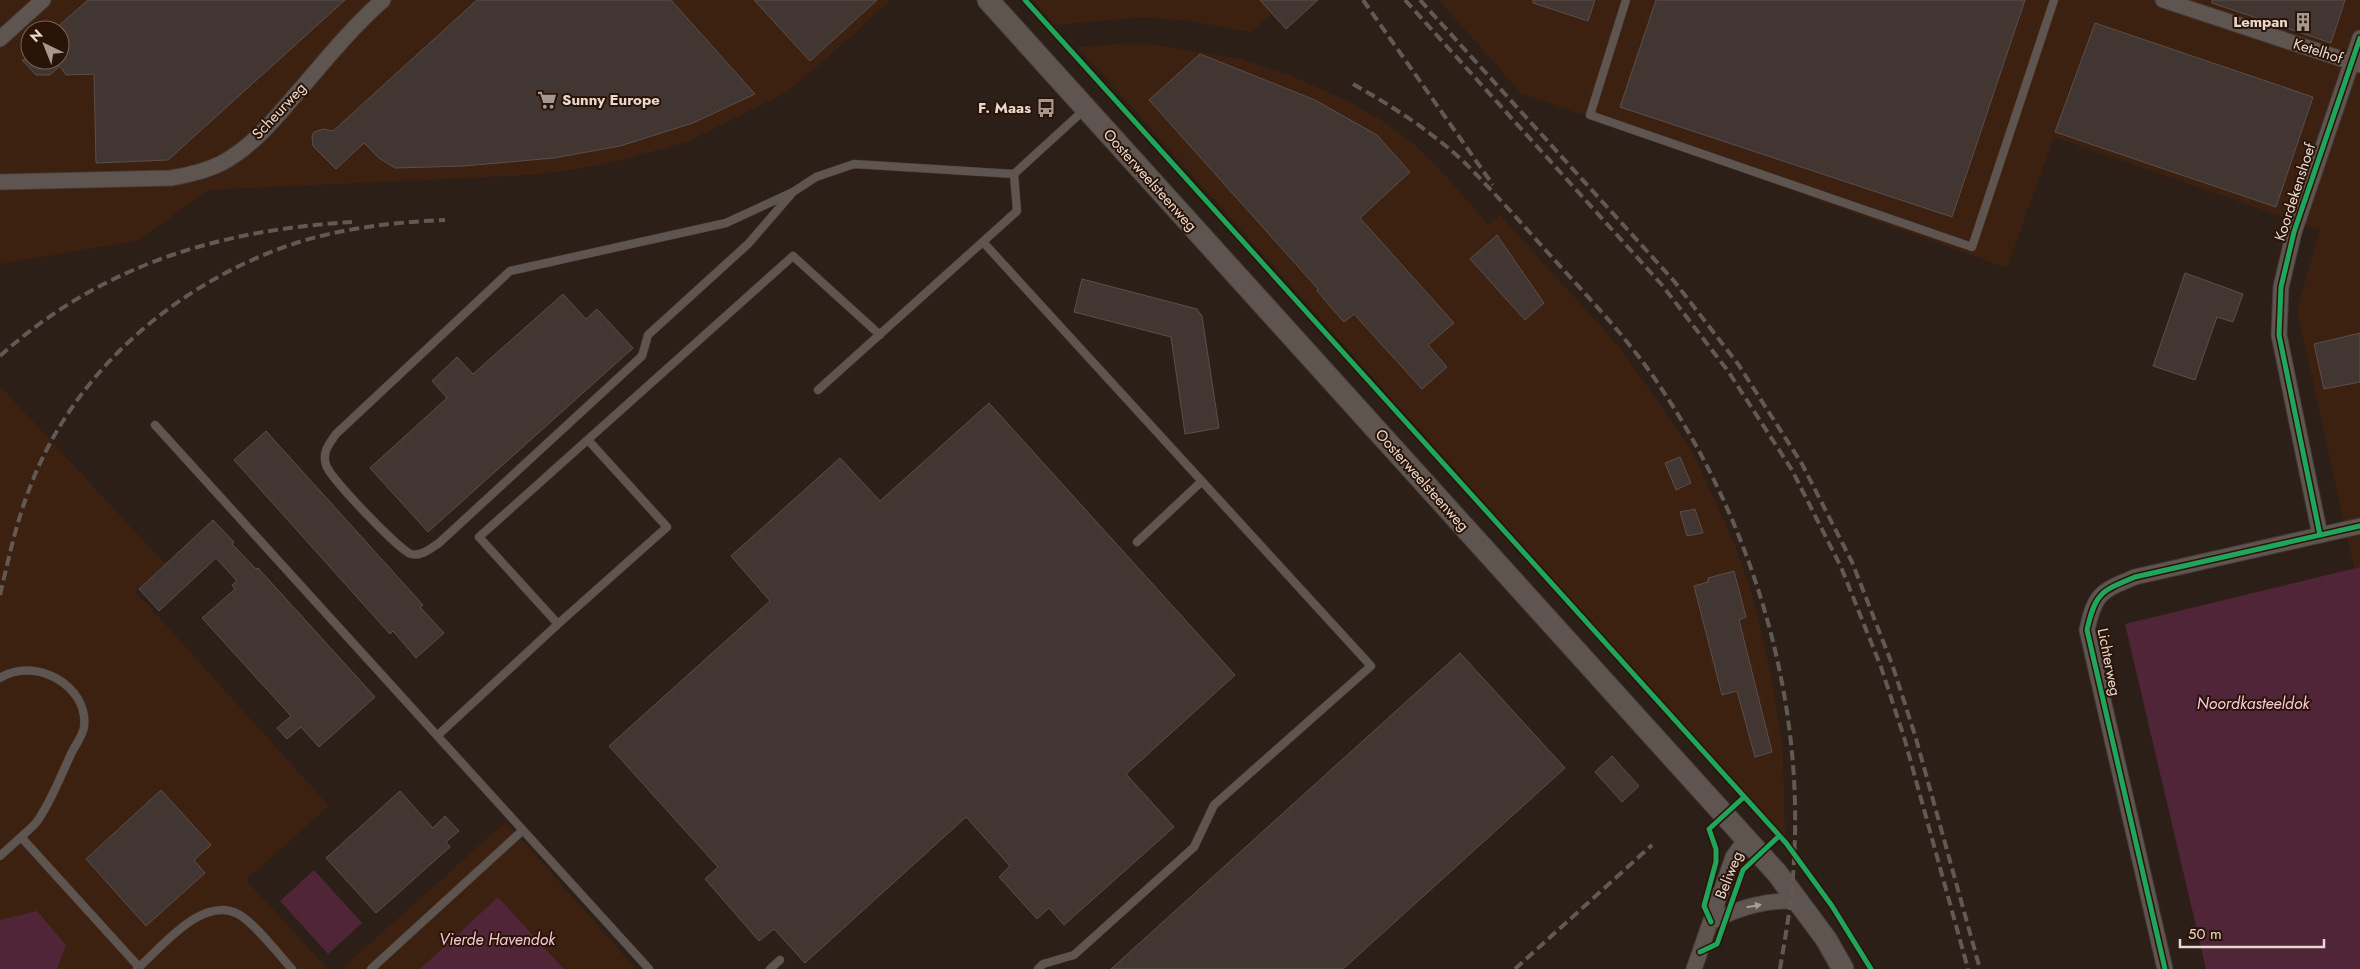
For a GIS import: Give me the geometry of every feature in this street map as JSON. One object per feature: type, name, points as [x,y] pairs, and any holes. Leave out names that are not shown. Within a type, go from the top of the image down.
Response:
[{"type":"main road","name":"Oosterweelsteenweg","points":[[988,0],[1746,839],[1800,902],[1826,939],[1843,969]]},
{"type":"street","points":[[0,39],[43,0]]},
{"type":"street","name":"Scheurweg","points":[[0,182],[171,178],[196,174],[222,162],[245,147],[269,126],[359,21],[383,0]]},
{"type":"street","name":"Ketelhof","points":[[2163,0],[2356,64]]},
{"type":"street","name":"Koordekenshoef","points":[[2320,535],[2279,334],[2281,287],[2294,232],[2356,64],[2360,38]]},
{"type":"street","name":"Lichterweg","points":[[2165,969],[2087,630],[2092,606],[2108,588],[2135,578],[2360,526]]},
{"type":"street","name":"Beliweg","points":[[1694,969],[1732,857],[1746,839]]},
{"type":"street","points":[[1711,922],[1727,913],[1751,906],[1790,901],[1800,902]]},
{"type":"lane","points":[[1626,0],[1590,115],[1972,247],[2054,0]]},
{"type":"lane","points":[[793,192],[748,244],[648,335],[642,356],[439,543],[424,553],[412,554],[398,546],[335,480],[326,465],[325,449],[336,434],[510,271],[726,223],[793,192],[816,177],[837,168],[854,164],[1014,174],[1086,109]]},
{"type":"lane","points":[[818,390],[1017,211],[1014,174]]},
{"type":"lane","points":[[983,242],[1371,666],[1214,805],[1194,847],[1074,955],[1043,964],[1038,969]]},
{"type":"lane","points":[[558,624],[480,537],[793,256],[880,335]]},
{"type":"lane","points":[[155,425],[649,969]]},
{"type":"lane","points":[[437,736],[558,624],[667,527],[588,440]]},
{"type":"lane","points":[[1137,542],[1202,481]]},
{"type":"lane","points":[[0,678],[16,671],[32,669],[62,682],[75,695],[83,711],[84,729],[39,819],[0,856]]},
{"type":"lane","points":[[371,969],[523,830]]},
{"type":"lane","points":[[21,836],[138,968],[186,923],[204,913],[222,910],[238,914],[292,969]]},
{"type":"lane","points":[[770,969],[780,960]]},
{"type":"shaded area","points":[[0,0],[890,0],[787,92],[687,142],[623,160],[571,170],[529,175],[208,190],[137,241],[0,264]]},
{"type":"shaded area","points":[[1033,0],[1288,0],[1251,32],[1190,21],[1143,17],[1055,25]]},
{"type":"shaded area","points":[[1439,0],[2360,0],[2360,567],[2354,568],[2297,309],[2320,230],[2054,137],[2007,268],[1521,93]]},
{"type":"shaded area","points":[[1150,44],[1242,59],[1291,76],[1342,98],[1381,120],[1412,142],[1435,164],[1488,224],[1500,215],[1621,349],[1691,449],[1735,545],[1752,595],[1771,674],[1783,750],[1785,839],[1078,47]]},
{"type":"shaded area","points":[[0,386],[165,564],[136,592],[329,806],[246,880],[328,969],[0,969]]},
{"type":"shaded area","points":[[506,822],[636,969],[564,969],[498,898],[420,969],[341,969]]},
{"type":"water","name":"Noordkasteeldok","points":[[2360,567],[2360,969],[2206,969],[2125,624]]},
{"type":"water","points":[[314,870],[362,923],[328,954],[280,901]]},
{"type":"water","name":"Vierde Havendok","points":[[498,897],[564,969],[420,969]]},
{"type":"water","points":[[37,911],[66,945],[57,969],[0,969],[0,920]]},
{"type":"building","points":[[88,0],[345,0],[168,160],[96,163],[94,74],[66,75],[63,70],[70,70],[70,20],[65,20]]},
{"type":"building","points":[[477,0],[671,0],[755,94],[693,123],[620,146],[554,158],[464,166],[395,168],[379,158],[364,143],[336,169],[313,146],[312,136],[314,132],[323,129],[333,131]]},
{"type":"building","points":[[754,0],[877,0],[810,61]]},
{"type":"building","points":[[1260,0],[1318,0],[1286,29]]},
{"type":"building","points":[[1533,0],[1595,0],[1588,21],[1533,3]]},
{"type":"building","points":[[1656,0],[2025,0],[1952,217],[1620,107]]},
{"type":"building","name":"Lempan","points":[[2212,0],[2345,0],[2331,43],[2212,3]]},
{"type":"building","points":[[2095,23],[2313,97],[2276,207],[2055,132]]},
{"type":"building","points":[[1200,54],[1315,100],[1377,135],[1410,172],[1360,218],[1454,323],[1428,345],[1447,367],[1422,389],[1354,314],[1344,322],[1317,291],[1318,289],[1149,100]]},
{"type":"building","points":[[31,70],[56,70],[50,75],[36,75]]},
{"type":"building","points":[[1497,235],[1544,303],[1525,320],[1470,259]]},
{"type":"building","points":[[2185,273],[2243,294],[2233,322],[2217,317],[2195,380],[2153,366]]},
{"type":"building","points":[[1082,279],[1197,309],[1202,316],[1219,428],[1185,434],[1171,337],[1074,312]]},
{"type":"building","points":[[563,294],[586,319],[597,309],[633,348],[428,532],[370,468],[447,398],[432,381],[457,357],[473,374]]},
{"type":"building","points":[[2360,333],[2360,382],[2324,389],[2314,344]]},
{"type":"building","points":[[989,403],[1235,675],[1126,774],[1174,827],[1064,925],[1049,908],[1037,919],[999,877],[1010,866],[966,817],[805,963],[774,929],[759,941],[705,879],[718,867],[609,746],[770,601],[731,556],[840,458],[880,501]]},
{"type":"building","points":[[266,431],[423,605],[420,607],[444,633],[416,658],[393,631],[390,634],[234,460]]},
{"type":"building","points":[[1680,457],[1691,483],[1676,490],[1665,463]]},
{"type":"building","points":[[1695,509],[1703,533],[1687,536],[1680,512]]},
{"type":"building","points":[[213,520],[234,542],[232,544],[256,569],[258,568],[375,697],[319,747],[301,727],[287,739],[277,728],[291,716],[202,618],[235,589],[232,585],[237,581],[216,558],[159,611],[139,589]]},
{"type":"building","points":[[1734,571],[1746,617],[1739,620],[1772,752],[1755,757],[1737,691],[1722,695],[1694,586],[1708,582],[1708,578]]},
{"type":"building","points":[[1460,653],[1565,768],[1343,969],[1111,969]]},
{"type":"building","points":[[1612,756],[1639,786],[1622,802],[1595,772]]},
{"type":"building","points":[[161,790],[211,845],[194,860],[205,873],[146,926],[86,859]]},
{"type":"building","points":[[400,791],[433,828],[445,816],[459,831],[446,842],[450,847],[376,913],[326,858]]},
{"type":"railway","points":[[1363,0],[1493,185]]},
{"type":"railway","points":[[1405,0],[1662,285],[1728,371],[1792,470],[1841,567],[1881,667],[1904,737],[1968,969]]},
{"type":"railway","points":[[1420,0],[1674,281],[1738,364],[1802,464],[1852,562],[1892,664],[1915,735],[1980,969]]},
{"type":"railway","points":[[1353,84],[1411,120],[1464,162],[1591,300],[1631,346],[1655,379],[1690,434],[1720,492],[1745,553],[1766,615],[1781,679],[1791,744],[1795,810],[1793,875],[1780,969]]},
{"type":"railway","points":[[0,595],[22,510],[32,482],[52,441],[76,402],[105,366],[137,334],[173,305],[212,280],[253,260],[296,243],[332,233],[369,227],[445,220]]},
{"type":"railway","points":[[0,356],[39,324],[79,298],[121,276],[164,258],[209,244],[255,234],[303,226],[352,222]]},
{"type":"railway","points":[[1515,969],[1652,845]]},
{"type":"cycle path","points":[[1025,0],[1786,843],[1832,906],[1871,969]]},
{"type":"cycle path","points":[[2320,535],[2279,335],[2281,287],[2294,232],[2360,38]]},
{"type":"cycle path","points":[[2165,969],[2087,630],[2093,608],[2101,595],[2107,590],[2135,577],[2360,526]]},
{"type":"cycle path","points":[[1711,922],[1704,906],[1716,862],[1716,849],[1709,829],[1744,797]]},
{"type":"cycle path","points":[[1700,952],[1717,944],[1743,870],[1779,836]]},
{"type":"place","name":"Lempan","points":[[2303,22]]},
{"type":"place","name":"Sunny Europe","points":[[547,100]]},
{"type":"place","name":"F. Maas","points":[[1046,108]]}]
